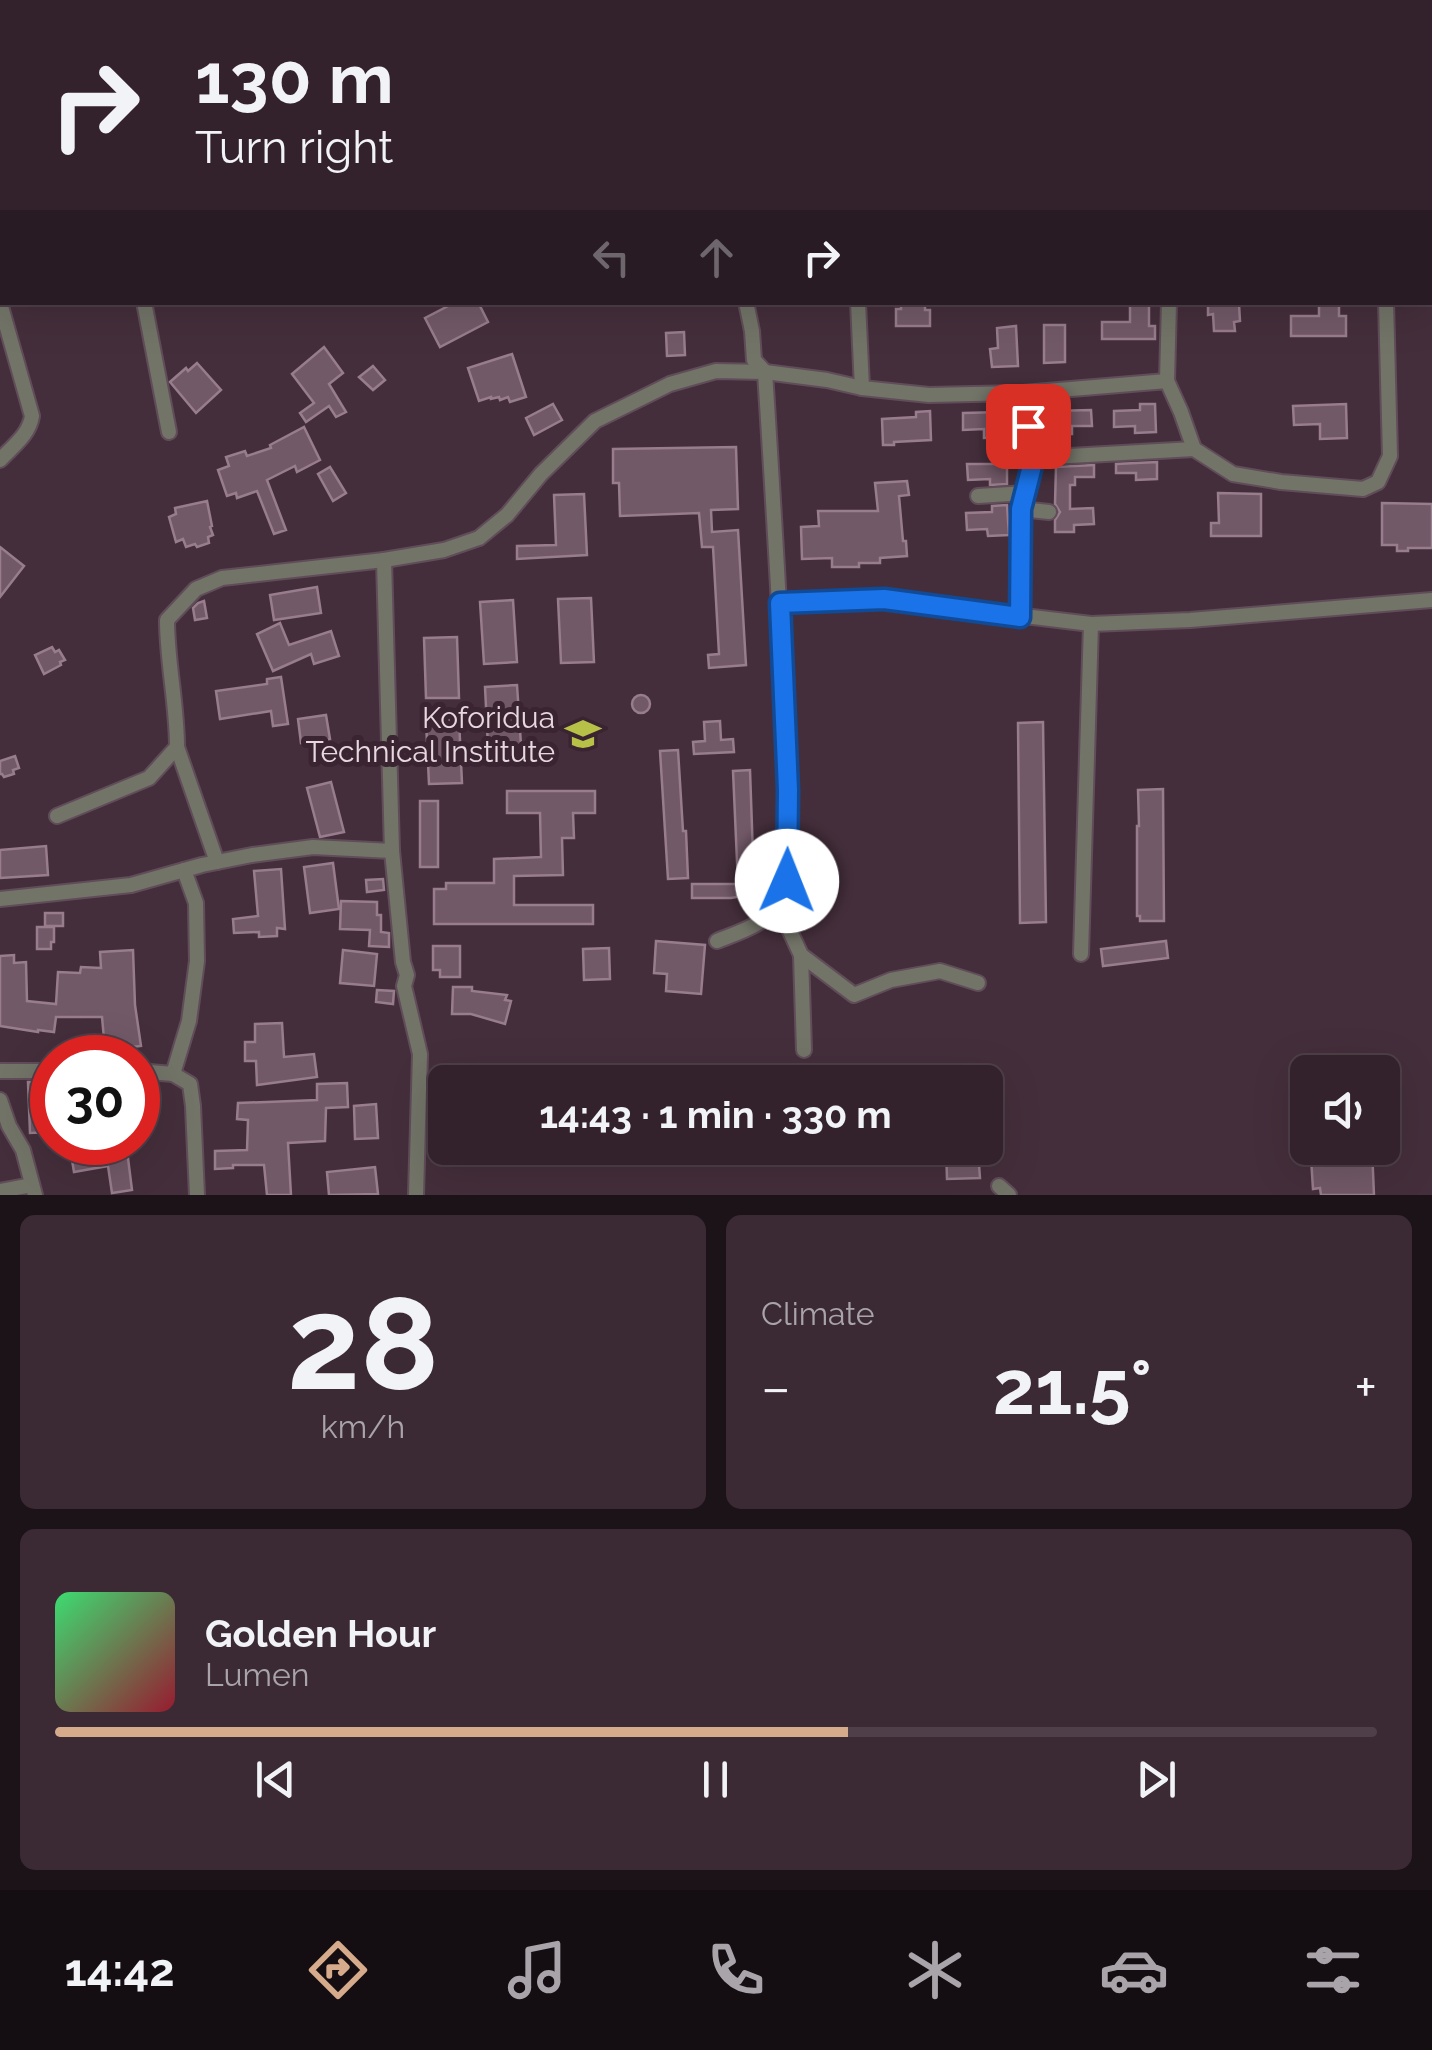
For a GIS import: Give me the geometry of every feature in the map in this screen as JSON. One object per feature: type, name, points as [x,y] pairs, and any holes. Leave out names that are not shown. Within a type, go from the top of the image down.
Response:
[{"type":"street","points":[[0,460],[24,436],[32,416],[1,305]]},
{"type":"street","points":[[145,305],[168,432]]},
{"type":"street","points":[[717,941],[762,921],[778,904],[787,881],[788,790],[780,603],[765,372],[754,360],[747,305]]},
{"type":"street","points":[[858,305],[862,388]]},
{"type":"street","points":[[1168,305],[1167,381],[1194,449]]},
{"type":"street","points":[[1034,458],[1194,449],[1233,474],[1363,489],[1378,482],[1390,456],[1386,305]]},
{"type":"street","points":[[217,862],[178,747],[167,649],[167,620],[196,589],[222,578],[384,560],[444,550],[479,538],[595,422],[670,384],[716,371],[765,372],[929,395],[1023,393],[1167,381]]},
{"type":"street","points":[[1020,617],[1021,509],[1034,458],[1023,393]]},
{"type":"street","points":[[978,496],[1026,492]]},
{"type":"street","points":[[1021,509],[1049,512]]},
{"type":"street","points":[[384,560],[392,851],[407,975],[404,986],[420,1054],[416,1195]]},
{"type":"street","points":[[780,603],[884,599],[1092,624],[1432,600]]},
{"type":"street","points":[[1081,954],[1092,624]]},
{"type":"street","points":[[57,816],[149,778],[178,747]]},
{"type":"street","points":[[0,899],[131,885],[252,854],[313,847],[392,851]]},
{"type":"street","points":[[173,1074],[189,1021],[197,961],[196,903],[184,870]]},
{"type":"street","points":[[778,904],[800,956],[804,1050]]},
{"type":"street","points":[[800,956],[854,995],[890,980],[940,971],[978,984]]},
{"type":"street","points":[[0,1071],[30,1071]]},
{"type":"street","points":[[160,1073],[173,1074],[190,1084],[196,1195]]},
{"type":"street","points":[[0,1100],[24,1150],[33,1190],[0,1190]]},
{"type":"building","points":[[450,305],[480,305],[488,322],[440,347],[425,318]]},
{"type":"building","points":[[901,305],[925,305],[925,310],[930,310],[930,326],[896,326],[896,309],[901,309]]},
{"type":"building","points":[[1130,305],[1149,305],[1149,326],[1155,326],[1155,339],[1102,339],[1102,322],[1130,322]]},
{"type":"building","points":[[1208,305],[1239,305],[1240,321],[1234,322],[1235,331],[1214,331],[1213,314],[1208,315]]},
{"type":"building","points":[[1319,305],[1339,305],[1339,316],[1346,316],[1346,336],[1291,336],[1291,316],[1319,316]]},
{"type":"building","points":[[1044,325],[1065,325],[1065,362],[1044,363]]},
{"type":"building","points":[[1016,326],[1018,366],[992,367],[990,349],[998,348],[997,328]]},
{"type":"building","points":[[684,332],[685,355],[667,356],[666,333]]},
{"type":"building","points":[[324,347],[343,373],[329,384],[346,412],[336,417],[329,406],[306,422],[300,413],[314,403],[292,374]]},
{"type":"building","points":[[512,354],[526,397],[510,402],[508,397],[479,401],[468,368]]},
{"type":"building","points":[[197,363],[221,390],[196,413],[170,382]]},
{"type":"building","points":[[373,366],[385,380],[373,390],[359,377]]},
{"type":"building","points":[[553,404],[562,420],[534,435],[526,418]]},
{"type":"building","points":[[1140,404],[1155,404],[1156,432],[1135,433],[1135,426],[1114,427],[1114,411],[1140,410]]},
{"type":"building","points":[[1346,404],[1347,438],[1320,439],[1320,424],[1294,425],[1293,406]]},
{"type":"building","points":[[1091,410],[1092,426],[1072,426],[1072,434],[1052,435],[1051,411]]},
{"type":"building","points":[[930,411],[931,440],[883,445],[882,419],[916,417],[916,412]]},
{"type":"building","points":[[1003,412],[1004,437],[984,438],[984,429],[963,430],[963,413]]},
{"type":"building","points":[[304,427],[320,460],[297,472],[295,466],[267,480],[286,530],[274,534],[257,491],[237,498],[236,493],[227,496],[218,470],[229,466],[226,457],[245,451],[247,456],[271,448],[270,445]]},
{"type":"building","points":[[736,447],[738,509],[711,510],[712,532],[738,530],[746,665],[709,668],[708,655],[719,654],[713,547],[702,547],[699,513],[620,516],[619,483],[613,483],[613,449]]},
{"type":"building","points":[[994,459],[1007,459],[1007,484],[990,485],[990,479],[968,480],[967,464],[994,464]]},
{"type":"building","points":[[1157,462],[1157,479],[1136,480],[1136,473],[1116,473],[1116,464]]},
{"type":"building","points":[[1094,465],[1094,477],[1075,477],[1075,485],[1070,485],[1070,509],[1093,508],[1094,524],[1074,525],[1074,532],[1055,532],[1060,512],[1055,504],[1056,467]]},
{"type":"building","points":[[330,467],[346,493],[333,501],[318,474]]},
{"type":"building","points":[[907,481],[909,495],[899,496],[907,556],[880,558],[880,563],[859,563],[859,567],[832,567],[832,558],[802,559],[801,527],[819,526],[818,511],[878,511],[875,483]]},
{"type":"building","points":[[1218,493],[1261,494],[1261,536],[1211,536],[1211,523],[1219,523]]},
{"type":"building","points":[[584,494],[587,555],[517,559],[517,546],[556,545],[554,495]]},
{"type":"building","points":[[207,501],[213,535],[208,537],[209,543],[186,547],[183,539],[176,542],[169,517],[176,514],[175,508]]},
{"type":"building","points":[[1382,503],[1432,504],[1432,548],[1397,551],[1397,545],[1382,545]]},
{"type":"building","points":[[1007,505],[1009,535],[988,536],[987,529],[967,530],[966,513],[992,512],[992,506]]},
{"type":"building","points":[[0,547],[24,566],[0,597]]},
{"type":"building","points":[[317,587],[321,613],[274,620],[270,595]]},
{"type":"building","points":[[591,598],[594,662],[561,663],[558,599]]},
{"type":"building","points":[[513,600],[517,662],[484,664],[480,602]]},
{"type":"building","points":[[204,601],[207,618],[195,620],[193,608]]},
{"type":"building","points":[[280,623],[289,645],[331,631],[339,656],[314,664],[311,654],[273,671],[257,634]]},
{"type":"building","points":[[457,637],[459,698],[426,698],[424,638]]},
{"type":"building","points":[[52,647],[65,660],[44,674],[35,655]]},
{"type":"building","points":[[281,677],[288,724],[273,726],[271,711],[220,719],[216,691],[267,684],[267,679]]},
{"type":"building","points":[[517,685],[521,745],[516,745],[516,754],[498,755],[498,746],[488,747],[485,687]]},
{"type":"building","points":[[641,695],[650,704],[641,713],[632,704]]},
{"type":"building","points":[[326,715],[330,739],[301,743],[298,719]]},
{"type":"building","points":[[459,719],[462,783],[429,784],[426,721]]},
{"type":"building","points":[[720,721],[721,740],[733,739],[734,752],[694,754],[693,742],[705,741],[704,722]]},
{"type":"building","points":[[1043,722],[1046,922],[1020,923],[1018,723]]},
{"type":"building","points":[[678,750],[688,878],[668,879],[660,751]]},
{"type":"building","points":[[15,756],[19,768],[4,777],[0,774],[0,761]]},
{"type":"building","points":[[750,770],[754,884],[767,883],[767,893],[692,898],[692,884],[738,884],[733,771]]},
{"type":"building","points":[[331,782],[344,832],[320,837],[307,788]]},
{"type":"building","points":[[1163,789],[1164,921],[1140,921],[1138,790]]},
{"type":"building","points":[[507,791],[595,791],[595,813],[573,813],[574,838],[562,838],[563,875],[514,876],[514,905],[593,905],[593,924],[434,924],[434,889],[446,889],[446,883],[494,883],[494,859],[541,857],[540,813],[507,813]]},
{"type":"building","points":[[420,801],[438,801],[438,867],[420,867]]},
{"type":"building","points":[[46,846],[48,875],[0,878],[0,850]]},
{"type":"building","points":[[333,863],[339,909],[310,913],[304,867]]},
{"type":"building","points":[[281,869],[285,929],[277,928],[277,936],[234,933],[233,919],[258,916],[254,871]]},
{"type":"building","points":[[383,879],[384,890],[367,892],[366,880]]},
{"type":"building","points":[[341,901],[377,902],[381,932],[389,933],[389,947],[369,946],[370,930],[340,929]]},
{"type":"building","points":[[45,913],[63,913],[63,926],[45,926]]},
{"type":"building","points":[[37,927],[54,927],[51,949],[37,949]]},
{"type":"building","points":[[656,941],[705,945],[701,994],[666,991],[667,974],[654,973]]},
{"type":"building","points":[[1166,941],[1168,958],[1103,966],[1101,949]]},
{"type":"building","points":[[433,946],[460,946],[460,977],[440,977],[440,970],[433,970]]},
{"type":"building","points":[[609,948],[610,979],[584,980],[583,949]]},
{"type":"building","points":[[133,950],[139,1035],[104,1035],[102,1017],[56,1017],[54,1032],[0,1026],[0,956],[14,955],[14,963],[26,962],[27,1001],[56,1004],[58,972],[80,973],[81,967],[101,968],[100,952]]},
{"type":"building","points":[[343,950],[377,954],[374,986],[340,983]]},
{"type":"building","points":[[453,987],[507,995],[505,1000],[511,1001],[505,1024],[471,1014],[452,1014]]},
{"type":"building","points":[[377,990],[394,991],[393,1004],[376,1002]]},
{"type":"building","points":[[282,1023],[284,1057],[314,1054],[317,1077],[257,1085],[256,1061],[245,1061],[245,1042],[255,1042],[255,1024]]},
{"type":"building","points":[[347,1083],[348,1107],[326,1108],[325,1141],[288,1143],[291,1195],[267,1195],[264,1165],[215,1169],[215,1151],[247,1150],[248,1120],[237,1119],[238,1103],[317,1100],[317,1084]]},
{"type":"building","points":[[376,1104],[378,1138],[355,1139],[354,1106]]},
{"type":"building","points":[[73,1165],[129,1165],[132,1190],[112,1193],[108,1166],[74,1172]]},
{"type":"building","points":[[947,1165],[979,1165],[980,1178],[947,1179]]},
{"type":"building","points":[[1311,1165],[1373,1165],[1374,1195],[1321,1195],[1320,1188],[1313,1189]]},
{"type":"building","points":[[375,1167],[378,1194],[329,1195],[327,1172]]},
{"type":"place","name":"Koforidua Technical Institute","points":[[583,734]]},
{"type":"route","points":[[787,881],[788,790],[780,603],[884,599],[1020,617],[1021,509],[1034,458],[1028,426]]}]
